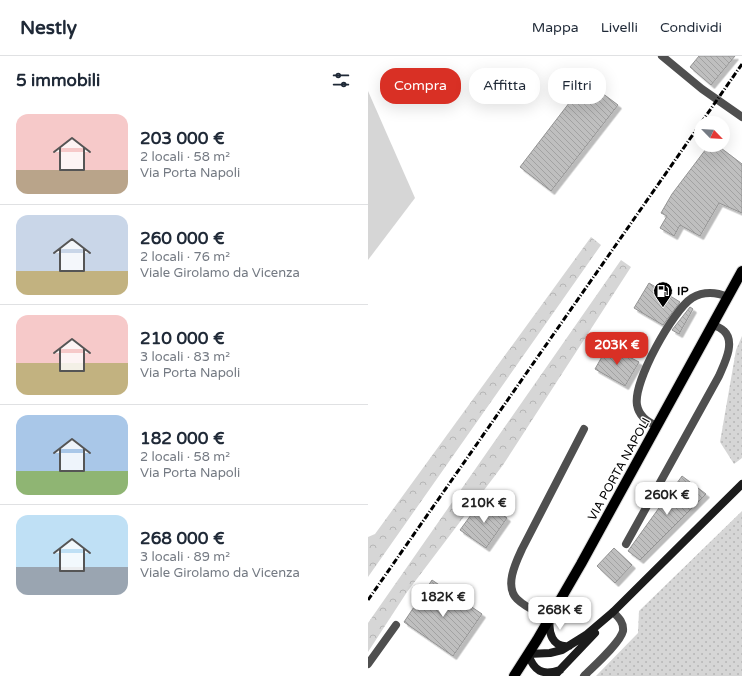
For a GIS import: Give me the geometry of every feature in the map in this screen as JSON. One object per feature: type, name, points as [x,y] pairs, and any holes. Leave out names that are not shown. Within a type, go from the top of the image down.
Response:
[{"type":"main road","name":"VIA PORTA NAPOLI","points":[[514,676],[550,619],[578,570],[742,271]]},
{"type":"main road","points":[[613,612],[579,651],[557,673],[549,675],[539,673],[532,665],[528,654],[555,652],[570,646],[586,636],[613,612],[742,484]]},
{"type":"main road","points":[[550,619],[549,631],[554,641],[561,646],[570,646]]},
{"type":"street","points":[[662,56],[712,97],[742,117]]},
{"type":"street","points":[[657,426],[643,418],[638,411],[637,405],[637,391],[649,361],[675,316],[689,300],[698,295],[710,292],[715,292],[728,297]]},
{"type":"street","points":[[626,544],[719,376],[729,345],[728,337],[725,332],[713,324]]},
{"type":"street","points":[[550,619],[516,598],[512,590],[513,569],[584,429]]},
{"type":"street","points":[[584,676],[614,646],[623,630],[622,623],[613,612]]},
{"type":"street","points":[[368,664],[396,625]]},
{"type":"green space","points":[[368,91],[415,198],[368,260]]},
{"type":"green space","points":[[591,237],[601,245],[368,577],[368,537],[375,534]]},
{"type":"green space","points":[[621,260],[631,267],[503,465],[407,592],[368,652],[368,623]]},
{"type":"green space","points":[[742,336],[742,458],[734,464],[720,442],[736,350]]},
{"type":"green space","points":[[742,511],[742,676],[596,676],[638,633],[639,611]]},
{"type":"building","points":[[699,56],[735,56],[711,85],[690,67]]},
{"type":"building","points":[[606,96],[618,105],[551,191],[520,167],[568,104],[606,104]]},
{"type":"building","points":[[704,152],[726,152],[742,164],[742,213],[719,203],[700,236],[680,225],[674,236],[660,228],[667,216],[661,213],[672,194]]},
{"type":"building","points":[[649,283],[680,302],[663,325],[634,308]]},
{"type":"building","points":[[690,307],[693,309],[679,334],[672,330]]},
{"type":"building","points":[[608,346],[639,362],[625,386],[595,369]]},
{"type":"building","points":[[682,476],[706,494],[640,560],[628,551]]},
{"type":"building","points":[[482,500],[507,518],[486,548],[460,530]]},
{"type":"building","points":[[614,548],[632,565],[615,583],[597,566]]},
{"type":"building","points":[[432,580],[482,614],[453,656],[404,622]]},
{"type":"railway","points":[[706,116],[742,64]]},
{"type":"railway","points":[[368,600],[694,133]]},
{"type":"place","name":"IP","points":[[663,308]]}]
